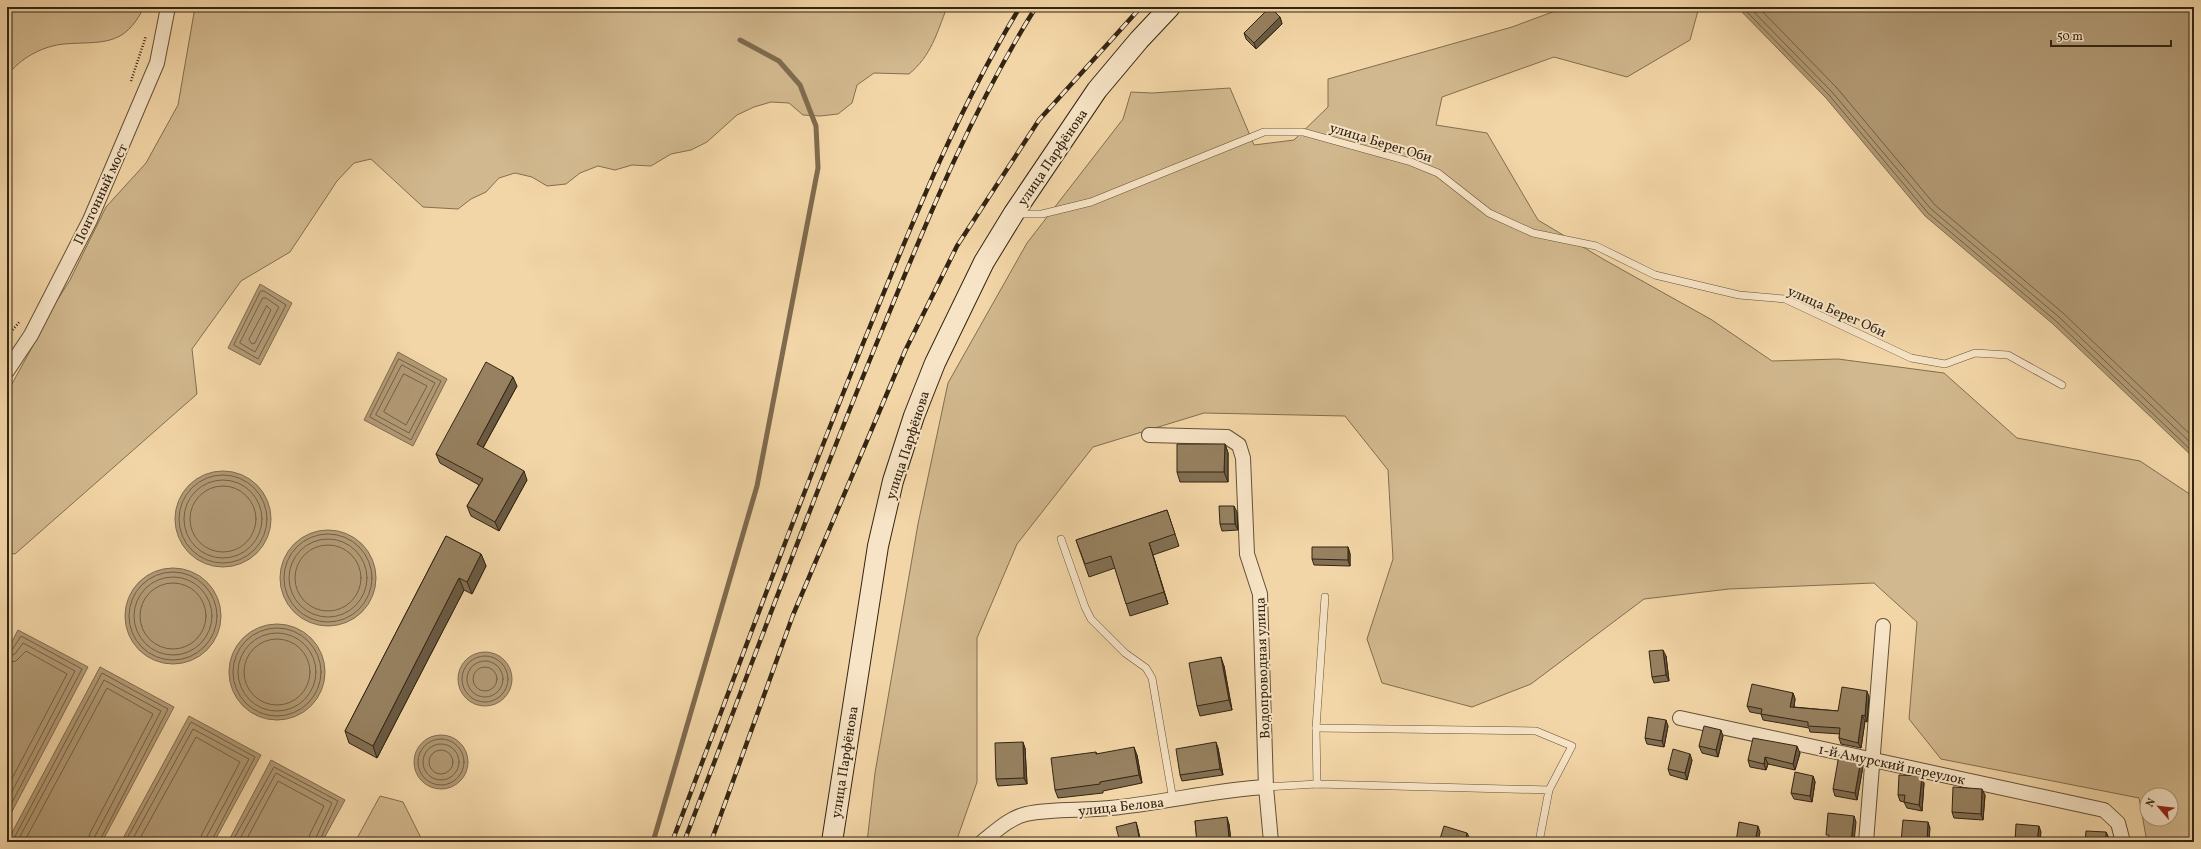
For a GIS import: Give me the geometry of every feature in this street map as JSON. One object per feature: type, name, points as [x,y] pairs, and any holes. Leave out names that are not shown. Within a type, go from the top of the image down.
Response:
[{"type":"main road","name":"улица Парфёнова","points":[[832,842],[878,546],[893,481],[914,416],[935,363],[984,262],[1014,214],[1097,90],[1139,40],[1170,7]]},
{"type":"street","name":"Понтонный мост","points":[[7,371],[31,335],[90,220],[157,63],[168,7]]},
{"type":"street","name":"Водопроводная улица","points":[[1149,435],[1226,437],[1239,445],[1243,458],[1247,554],[1260,594],[1266,787],[1271,842]]},
{"type":"street","points":[[1866,842],[1883,626]]},
{"type":"street","name":"1-й Амурский переулок","points":[[1680,718],[2104,810],[2118,823],[2123,842]]},
{"type":"street","name":"улица Белова","points":[[982,842],[1001,826],[1024,815],[1110,808],[1173,800],[1230,789],[1266,787]]},
{"type":"lane","name":"улица Берег Оби","points":[[1014,214],[1042,214],[1091,202],[1264,132],[1303,132],[1411,162],[1438,173],[1489,213],[1533,233],[1596,246],[1655,275],[1739,295],[1785,299],[1911,358],[1945,364],[1975,353],[2008,355],[2062,385]]},
{"type":"lane","points":[[1061,539],[1085,607],[1091,619],[1125,653],[1146,668],[1152,678],[1173,800]]},
{"type":"lane","points":[[1317,784],[1316,728],[1325,597]]},
{"type":"lane","points":[[1316,728],[1536,731],[1572,746],[1549,790],[1539,842]]},
{"type":"lane","points":[[1266,787],[1317,784],[1549,790]]},
{"type":"path","points":[[131,84],[147,32]]},
{"type":"path","points":[[7,337],[20,320]]},
{"type":"shaded area","points":[[7,7],[144,7],[128,30],[120,36],[101,42],[64,44],[48,47],[25,58],[7,76]]},
{"type":"shaded area","points":[[195,7],[947,7],[928,52],[917,67],[909,74],[874,73],[857,85],[852,103],[838,114],[820,116],[803,115],[789,103],[771,102],[754,107],[737,115],[707,142],[691,150],[671,154],[651,166],[632,165],[615,170],[598,166],[580,173],[566,184],[547,186],[532,177],[515,173],[499,178],[486,192],[471,199],[458,209],[423,207],[371,159],[354,163],[337,181],[290,252],[241,281],[192,349],[197,394],[15,554],[7,553],[7,393],[42,329],[49,313],[70,280],[106,207],[146,163],[178,105]]},
{"type":"shaded area","points":[[1566,7],[1699,7],[1690,40],[1627,77],[1554,57],[1442,97],[1436,125],[1487,133],[1538,220],[1603,259],[1712,320],[1772,361],[1838,359],[1944,373],[2017,438],[2140,461],[2194,497],[2194,842],[2147,842],[2144,827],[2179,827],[2179,787],[2139,787],[2139,798],[1941,759],[1909,719],[1917,622],[1874,583],[1729,589],[1644,599],[1531,684],[1472,707],[1382,683],[1367,639],[1393,559],[1388,470],[1345,416],[1204,413],[1093,447],[1017,544],[977,638],[977,782],[956,842],[867,842],[875,773],[918,524],[948,383],[1027,243],[1123,119],[1131,92],[1152,93],[1230,88],[1254,145],[1294,140],[1328,107],[1328,79],[1512,27]]},
{"type":"shaded area","points":[[380,796],[403,802],[423,842],[355,842]]},
{"type":"water","points":[[1737,7],[2194,7],[2194,458],[2053,324],[1925,216],[1826,98]]},
{"type":"water","points":[[260,284],[292,303],[260,365],[228,348]]},
{"type":"water","points":[[398,352],[447,379],[413,446],[364,420]]},
{"type":"water","points":[[223,471],[241,475],[250,479],[257,485],[263,492],[267,501],[271,519],[267,537],[263,546],[257,553],[250,559],[241,563],[223,567],[205,563],[196,559],[189,553],[183,546],[179,537],[175,519],[179,501],[183,492],[189,485],[196,479],[205,475]]},
{"type":"water","points":[[328,530],[346,534],[355,538],[362,544],[368,551],[372,560],[376,578],[372,596],[368,605],[362,612],[355,618],[346,622],[328,626],[310,622],[301,618],[294,612],[288,605],[284,596],[280,578],[284,560],[288,551],[294,544],[301,538],[310,534]]},
{"type":"water","points":[[173,568],[191,572],[200,576],[207,582],[213,589],[217,598],[221,616],[217,634],[213,643],[207,650],[200,656],[191,660],[173,664],[155,660],[146,656],[139,650],[133,643],[129,634],[125,616],[129,598],[133,589],[139,582],[146,576],[155,572]]},
{"type":"water","points":[[277,624],[295,628],[304,632],[311,638],[317,645],[321,654],[325,672],[321,690],[317,699],[311,706],[304,712],[295,716],[277,720],[259,716],[250,712],[243,706],[237,699],[233,690],[229,672],[233,654],[237,645],[243,638],[250,632],[259,628]]},
{"type":"water","points":[[18,630],[88,667],[7,821],[7,651]]},
{"type":"water","points":[[480,652],[490,652],[500,656],[508,664],[512,674],[512,684],[508,694],[500,702],[490,706],[480,706],[470,702],[462,694],[458,684],[458,674],[462,664],[470,656]]},
{"type":"water","points":[[100,667],[174,707],[102,842],[7,842]]},
{"type":"water","points":[[189,716],[261,755],[214,842],[121,842]]},
{"type":"water","points":[[436,735],[446,735],[456,739],[464,747],[468,757],[468,767],[464,777],[456,785],[446,789],[436,789],[426,785],[418,777],[414,767],[414,757],[418,747],[426,739]]},
{"type":"water","points":[[271,760],[345,800],[322,842],[228,842]]},
{"type":"building","points":[[1270,7],[1280,17],[1254,43],[1244,33]]},
{"type":"building","points":[[486,362],[513,377],[477,444],[524,471],[495,522],[467,506],[483,479],[436,454]]},
{"type":"building","points":[[1177,444],[1225,444],[1224,472],[1177,472]]},
{"type":"building","points":[[1219,506],[1234,506],[1235,524],[1220,524]]},
{"type":"building","points":[[1167,510],[1175,534],[1149,543],[1164,592],[1126,604],[1111,556],[1085,564],[1076,540]]},
{"type":"building","points":[[446,536],[481,554],[467,582],[459,578],[373,746],[345,731]]},
{"type":"building","points":[[1312,547],[1348,547],[1348,560],[1312,559]]},
{"type":"building","points":[[1663,650],[1666,675],[1652,677],[1649,651]]},
{"type":"building","points":[[1221,657],[1229,700],[1197,706],[1189,663]]},
{"type":"building","points":[[1752,684],[1793,693],[1790,707],[1838,711],[1842,687],[1867,691],[1865,716],[1862,715],[1858,743],[1839,738],[1840,728],[1808,726],[1808,722],[1761,714],[1762,709],[1747,706]]},
{"type":"building","points":[[1648,717],[1666,720],[1662,741],[1645,738]]},
{"type":"building","points":[[1704,726],[1721,730],[1716,750],[1699,746]]},
{"type":"building","points":[[1753,738],[1797,746],[1793,764],[1765,757],[1764,764],[1748,760]]},
{"type":"building","points":[[1023,742],[1024,778],[996,779],[995,743]]},
{"type":"building","points":[[1216,742],[1220,769],[1180,775],[1176,749]]},
{"type":"building","points":[[1134,747],[1139,775],[1100,782],[1100,784],[1055,790],[1051,758],[1096,752],[1096,754]]},
{"type":"building","points":[[1673,749],[1690,754],[1685,773],[1668,769]]},
{"type":"building","points":[[1839,755],[1861,760],[1855,793],[1833,789]]},
{"type":"building","points":[[1795,772],[1813,776],[1810,796],[1791,793]]},
{"type":"building","points":[[1899,775],[1922,776],[1919,805],[1904,802],[1905,795],[1898,795]]},
{"type":"building","points":[[1953,787],[1982,789],[1981,814],[1952,812]]},
{"type":"building","points":[[1828,813],[1854,816],[1851,842],[1828,842],[1829,835],[1826,835]]},
{"type":"building","points":[[1227,817],[1229,838],[1197,842],[1195,821]]},
{"type":"building","points":[[1903,820],[1928,822],[1927,842],[1901,842]]},
{"type":"building","points":[[1136,822],[1140,842],[1120,842],[1116,827]]},
{"type":"building","points":[[1739,822],[1758,826],[1755,842],[1736,842]]},
{"type":"building","points":[[2016,824],[2039,826],[2037,842],[2015,842]]},
{"type":"building","points":[[1444,826],[1467,833],[1465,842],[1439,842]]},
{"type":"building","points":[[2086,831],[2106,832],[2106,842],[2085,842]]},
{"type":"waterway","points":[[653,842],[757,486],[818,168],[816,126],[800,85],[779,61],[740,40]]},
{"type":"railway","points":[[672,842],[845,388],[904,243],[939,162],[977,84],[1020,7]]},
{"type":"railway","points":[[684,842],[833,452],[918,242],[992,83],[1036,7]]},
{"type":"railway","points":[[711,842],[793,615],[905,351],[957,246],[1039,120],[1141,7]]}]
